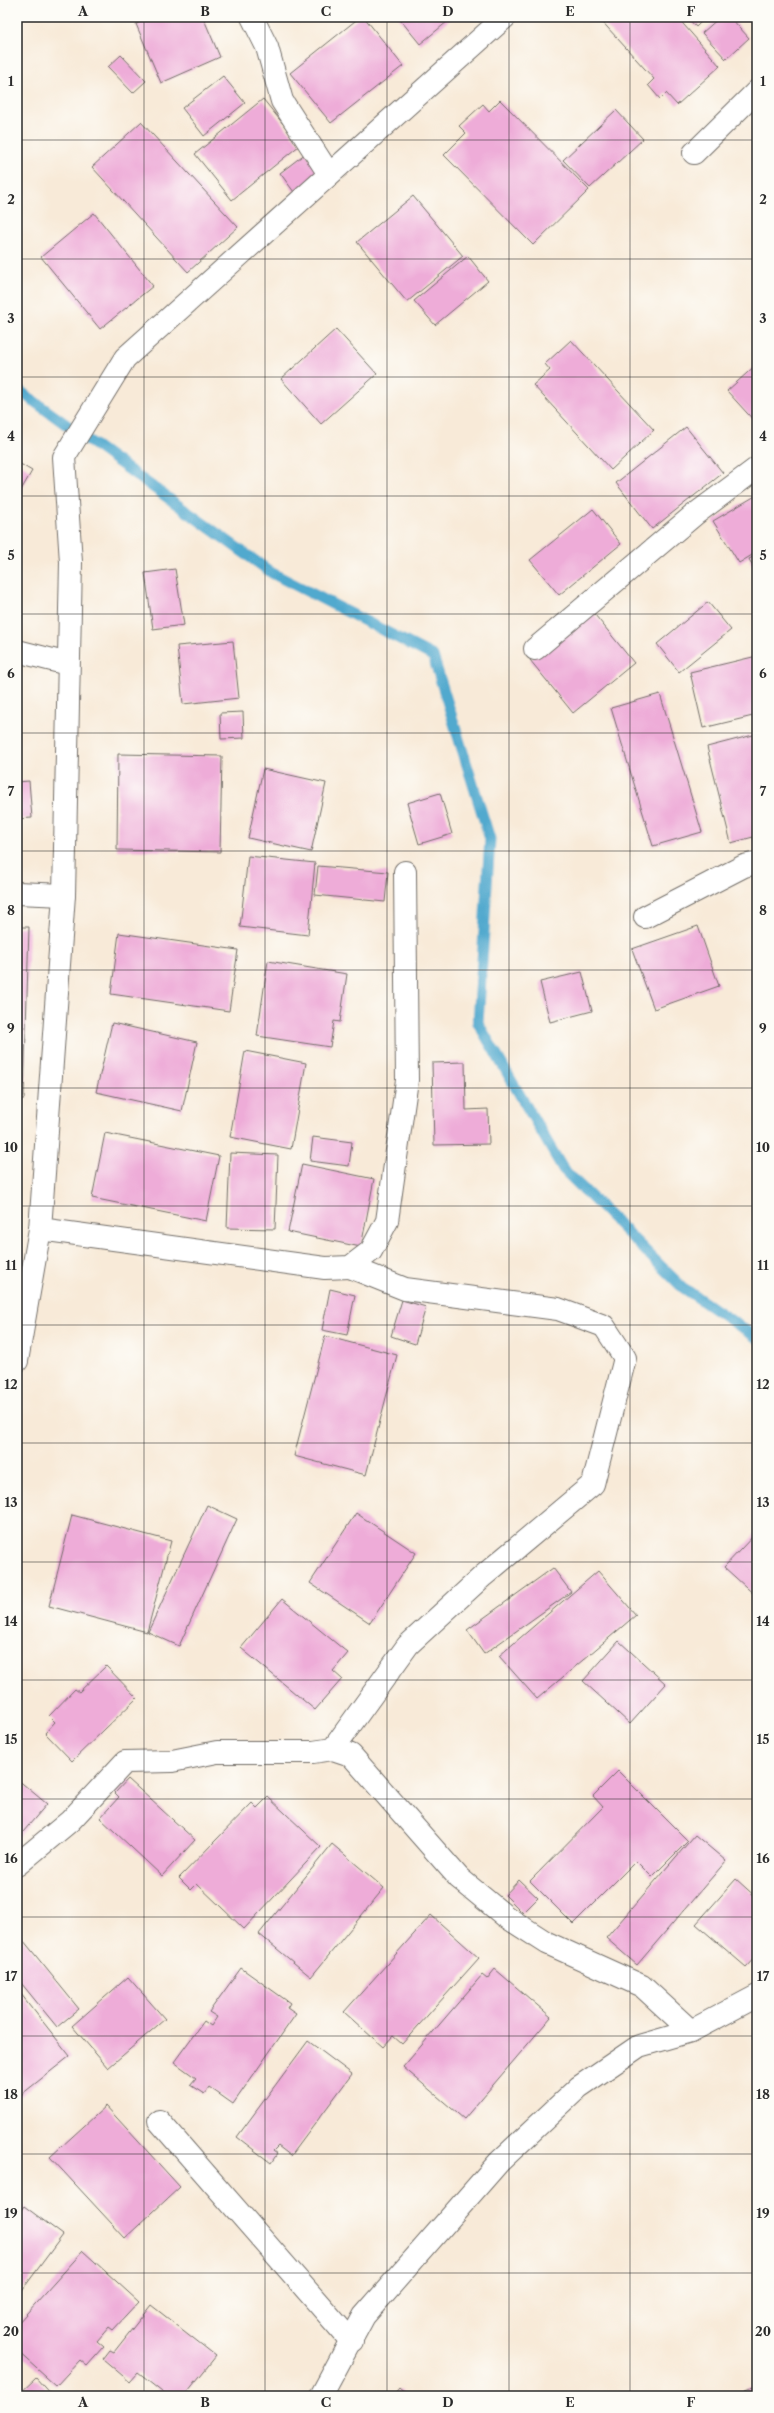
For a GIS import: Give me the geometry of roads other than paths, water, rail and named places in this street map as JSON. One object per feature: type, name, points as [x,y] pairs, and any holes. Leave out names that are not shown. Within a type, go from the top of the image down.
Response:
[{"type":"street","points":[[252,17],[267,47],[282,101],[329,174]]},
{"type":"street","points":[[17,1361],[40,1229],[64,895],[71,562],[64,457],[125,358],[505,17]]},
{"type":"street","points":[[694,153],[757,91]]},
{"type":"street","points":[[535,649],[694,515],[757,468]]},
{"type":"street","points":[[17,651],[68,664]]},
{"type":"street","points":[[645,917],[744,866],[757,863]]},
{"type":"street","points":[[350,1268],[371,1251],[387,1220],[401,1127],[407,1080],[405,872]]},
{"type":"street","points":[[17,893],[64,895]]},
{"type":"street","points":[[40,1229],[325,1268],[350,1268],[406,1289],[558,1308],[604,1326],[625,1358],[593,1484],[482,1576],[408,1645],[333,1749]]},
{"type":"street","points":[[17,1865],[70,1821],[125,1762],[172,1760],[217,1752],[313,1752],[333,1749],[351,1755],[459,1878],[505,1916],[547,1943],[642,1986],[691,2031]]},
{"type":"street","points":[[321,2396],[352,2342],[364,2316],[500,2162],[579,2087],[639,2046],[691,2031],[757,1996]]},
{"type":"street","points":[[159,2121],[352,2342]]},
{"type":"waterway","points":[[17,389],[272,573],[433,656],[490,839],[478,1023],[563,1169],[682,1287],[757,1338]]}]
